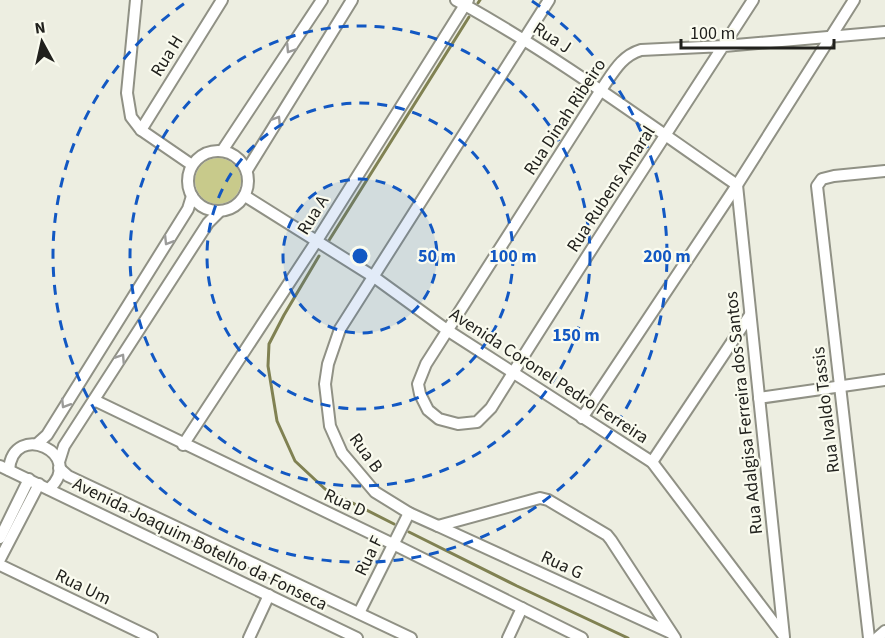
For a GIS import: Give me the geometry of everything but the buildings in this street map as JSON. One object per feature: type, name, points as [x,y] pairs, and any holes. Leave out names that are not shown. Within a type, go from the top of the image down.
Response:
[{"type":"street","points":[[136,0],[127,103],[131,117],[141,130],[192,165]]},
{"type":"street","name":"Rua H","points":[[141,130],[222,0]]},
{"type":"street","points":[[222,151],[322,0]]},
{"type":"street","points":[[247,170],[237,158],[222,151],[205,154],[192,165],[188,181],[192,196],[203,208],[219,212],[230,210],[245,196],[248,188],[247,170],[352,0]]},
{"type":"street","name":"Rua B","points":[[438,526],[409,513],[375,492],[342,453],[330,426],[325,384],[328,363],[340,329],[549,0]]},
{"type":"street","name":"Rua Rubens Amaral","points":[[439,419],[458,424],[477,422],[491,408],[753,0]]},
{"type":"street","points":[[582,418],[854,0]]},
{"type":"street","name":"Rua J","points":[[463,2],[568,68],[736,184]]},
{"type":"street","name":"Rua A","points":[[183,444],[316,242],[463,2]]},
{"type":"street","name":"Rua Dinah Ribeiro","points":[[439,419],[428,410],[420,394],[418,384],[426,364],[622,59],[632,52],[641,50],[724,46],[885,32]]},
{"type":"street","name":"Rua Ivaldo Tassis","points":[[869,638],[817,186],[822,179],[834,176],[885,171]]},
{"type":"street","name":"Rua Adalgisa Ferreira dos Santos","points":[[736,184],[784,638]]},
{"type":"street","points":[[37,444],[47,435],[188,209],[192,196]]},
{"type":"street","name":"Avenida Coronel Pedro Ferreira","points":[[245,196],[374,278],[447,330],[652,462],[784,638]]},
{"type":"street","points":[[0,538],[39,484],[57,480],[64,446],[208,223],[219,212]]},
{"type":"street","points":[[652,462],[750,315]]},
{"type":"street","points":[[90,365],[110,376]]},
{"type":"street","points":[[759,398],[885,380]]},
{"type":"street","name":"Rua D","points":[[94,400],[582,638]]},
{"type":"street","points":[[5,468],[10,464],[15,453],[25,446],[37,444],[48,448],[68,476],[411,638]]},
{"type":"street","name":"Avenida Joaquim Botelho da Fonseca","points":[[5,468],[357,638]]},
{"type":"street","points":[[0,559],[39,484]]},
{"type":"street","points":[[438,526],[531,500],[540,498],[549,500],[607,535],[673,635]]},
{"type":"street","name":"Rua F","points":[[359,613],[409,513]]},
{"type":"street","name":"Rua G","points":[[438,526],[673,635]]},
{"type":"street","name":"Rua Um","points":[[0,565],[152,638]]},
{"type":"street","points":[[249,638],[269,595]]},
{"type":"street","points":[[508,638],[522,608]]},
{"type":"street","points":[[878,638],[885,631]]},
{"type":"green space","points":[[218,158],[234,165],[241,181],[234,197],[218,204],[202,197],[195,181],[202,165]]},
{"type":"waterway","points":[[328,242],[469,17]]},
{"type":"waterway","points":[[319,256],[269,344],[268,366],[277,421],[295,461],[325,489],[394,524]]},
{"type":"waterway","points":[[409,532],[628,638]]}]
